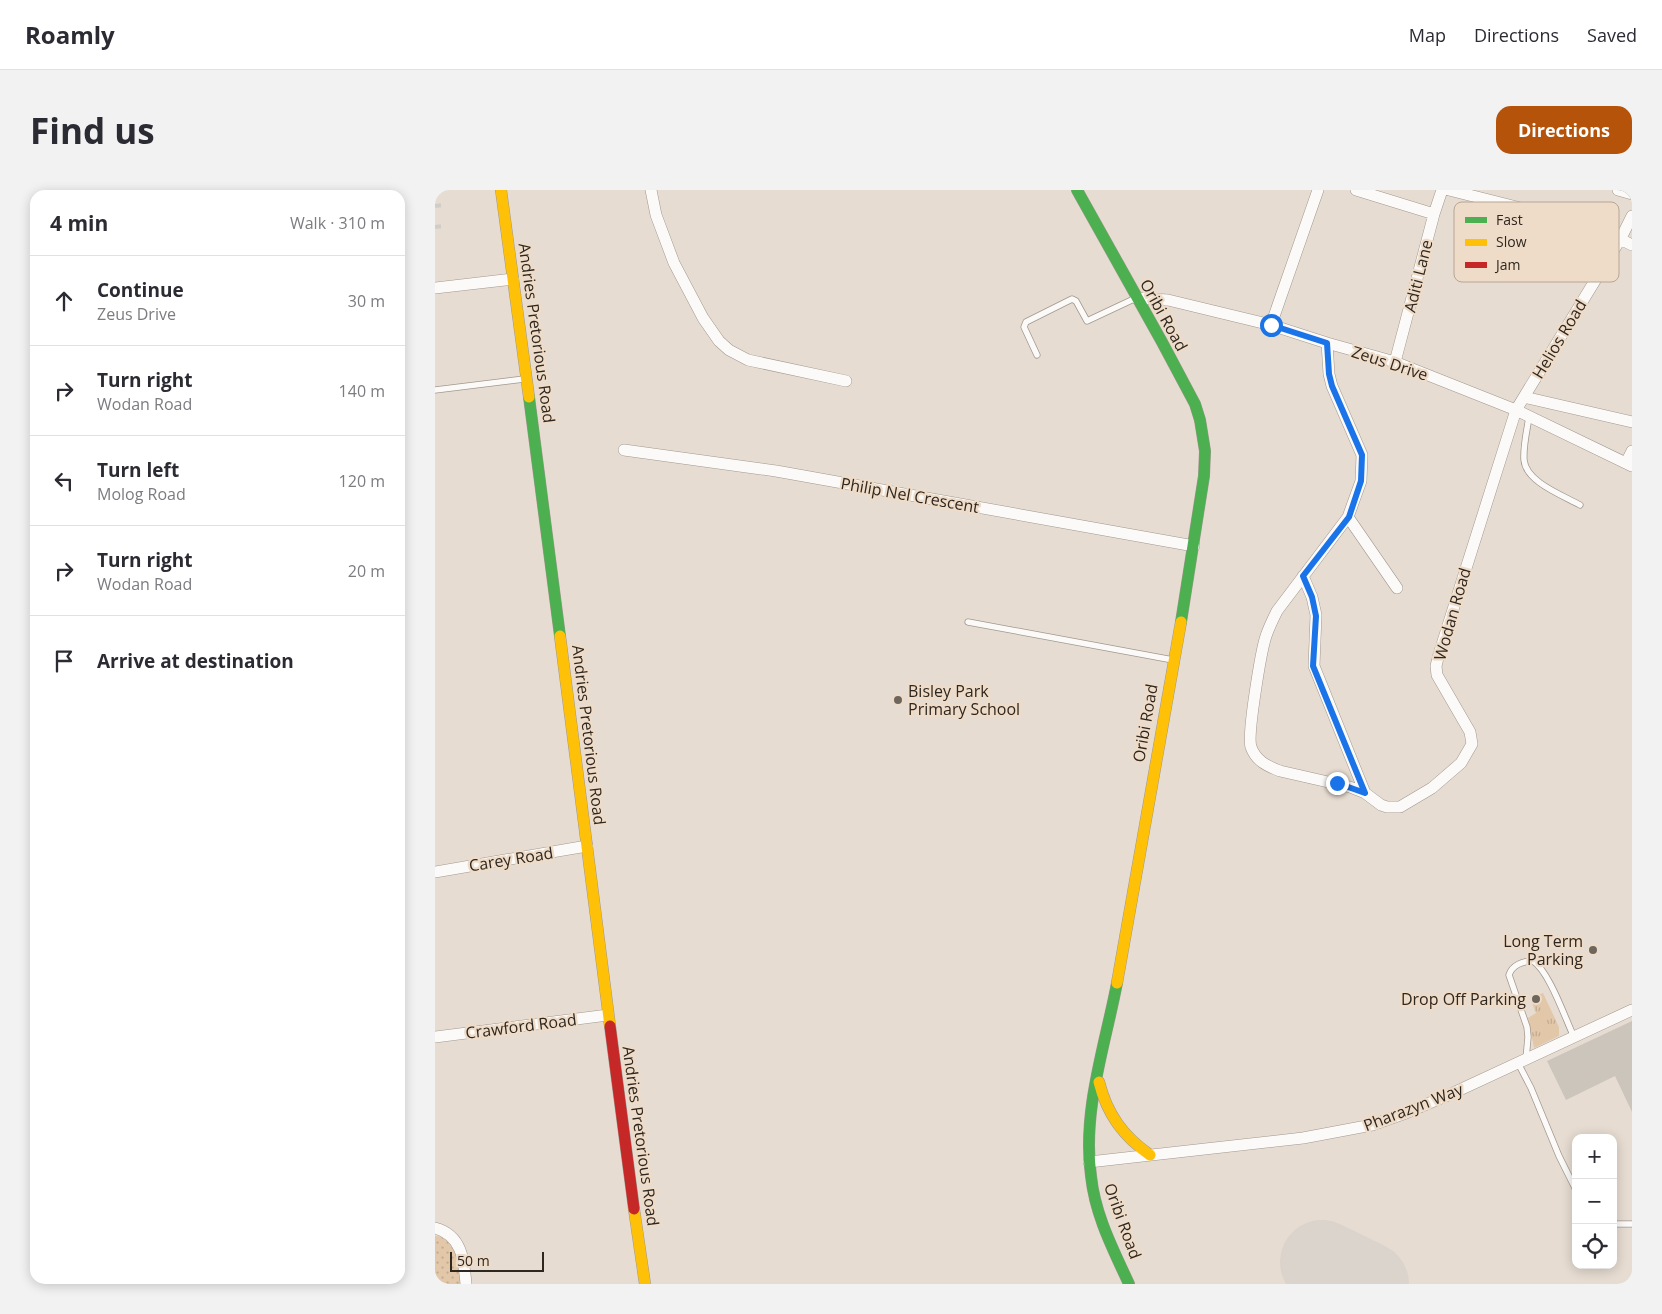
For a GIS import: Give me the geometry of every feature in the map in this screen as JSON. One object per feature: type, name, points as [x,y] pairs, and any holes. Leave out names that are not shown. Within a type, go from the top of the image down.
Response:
[{"type":"street","name":"Andries Pretorious Road","points":[[501,190],[527,378],[608,1015],[645,1284]]},
{"type":"street","points":[[651,190],[656,215],[674,263],[703,318],[719,341],[729,350],[747,360],[846,381]]},
{"type":"street","name":"Oribi Road","points":[[1077,190],[1195,404],[1200,420],[1205,451],[1204,476],[1194,546],[1111,1015],[1097,1078],[1090,1130],[1089,1162],[1091,1184],[1099,1213],[1129,1284]]},
{"type":"street","points":[[1271,325],[1318,190]]},
{"type":"street","points":[[1356,190],[1434,214]]},
{"type":"street","name":"Aditi Lane","points":[[1395,362],[1442,190]]},
{"type":"street","points":[[1449,190],[1497,202]]},
{"type":"street","points":[[1618,190],[1632,194]]},
{"type":"street","name":"Helios Road","points":[[1619,241],[1632,216]]},
{"type":"street","points":[[1621,238],[1632,245]]},
{"type":"street","points":[[435,288],[513,279]]},
{"type":"street","name":"Helios Road","points":[[1516,410],[1594,282]]},
{"type":"street","name":"Zeus Drive","points":[[1136,298],[1168,300],[1271,325],[1395,362],[1516,410],[1629,465]]},
{"type":"street","name":"Wodan Road","points":[[1327,343],[1329,374],[1332,386],[1362,455],[1361,481],[1349,517],[1277,610],[1266,637],[1250,727],[1251,747],[1257,758],[1269,767],[1280,771],[1337,783],[1365,793],[1371,799],[1387,807],[1406,804],[1432,788],[1461,763],[1472,744],[1470,732],[1441,682],[1436,666],[1516,410]]},
{"type":"street","points":[[1524,397],[1632,422]]},
{"type":"street","name":"Philip Nel Crescent","points":[[624,450],[776,471],[1194,546]]},
{"type":"street","points":[[1629,465],[1632,451]]},
{"type":"street","points":[[1349,517],[1397,588]]},
{"type":"street","points":[[1303,576],[1312,597],[1316,616],[1313,666],[1365,793]]},
{"type":"street","name":"Carey Road","points":[[435,872],[587,846]]},
{"type":"street","name":"Pharazyn Way","points":[[1089,1162],[1303,1138],[1372,1125],[1445,1097],[1632,1010]]},
{"type":"street","name":"Crawford Road","points":[[435,1037],[608,1015]]},
{"type":"street","points":[[1097,1078],[1106,1106],[1119,1127],[1136,1146],[1150,1155]]},
{"type":"street","points":[[435,1228],[446,1231],[457,1243],[464,1261],[466,1284]]},
{"type":"lane","points":[[1037,355],[1024,327],[1026,322],[1072,299],[1076,301],[1087,321],[1136,298]]},
{"type":"lane","points":[[435,390],[527,378]]},
{"type":"lane","points":[[1529,417],[1524,459],[1526,470],[1538,482],[1580,505]]},
{"type":"lane","points":[[968,622],[1173,660]]},
{"type":"lane","points":[[1572,1182],[1559,1156],[1522,1061],[1528,1037],[1527,1027],[1509,975],[1510,971],[1517,964],[1533,961],[1540,966],[1574,1037]]},
{"type":"lane","points":[[1617,1224],[1632,1224]]},
{"type":"green space","points":[[1543,993],[1559,1027],[1559,1036],[1534,1048],[1528,1018],[1536,1013],[1530,998]]},
{"type":"green space","points":[[435,1236],[443,1237],[454,1246],[459,1261],[462,1284],[435,1284]]},
{"type":"building","points":[[1632,1021],[1632,1112],[1615,1076],[1566,1100],[1547,1061]]},
{"type":"runway","points":[[1322,1262],[1367,1284]]},
{"type":"railway","points":[[435,206],[442,205]]},
{"type":"railway","points":[[435,227],[444,226]]},
{"type":"traffic: fast","points":[[1077,190],[1162,342],[1195,404],[1200,420],[1205,451],[1204,476],[1181,622]]},
{"type":"traffic: fast","points":[[529,397],[560,636]]},
{"type":"traffic: fast","points":[[1117,983],[1092,1103],[1089,1152],[1096,1204],[1105,1232],[1129,1284]]},
{"type":"traffic: slow","points":[[501,190],[529,397]]},
{"type":"traffic: slow","points":[[1117,983],[1181,622]]},
{"type":"traffic: slow","points":[[560,636],[610,1026]]},
{"type":"traffic: slow","points":[[1099,1082],[1102,1094],[1117,1123],[1140,1148],[1150,1155]]},
{"type":"traffic: slow","points":[[634,1209],[645,1284]]},
{"type":"traffic: jam","points":[[610,1026],[634,1209]]},
{"type":"place","name":"Bisley Park Primary School","points":[[898,700]]},
{"type":"place","name":"Long Term Parking","points":[[1593,950]]},
{"type":"place","name":"Drop Off Parking","points":[[1536,999]]},
{"type":"route","points":[[1271,325],[1327,343],[1329,374],[1332,386],[1362,455],[1361,481],[1349,517],[1303,576],[1315,605],[1313,666],[1365,793],[1337,783]]}]
